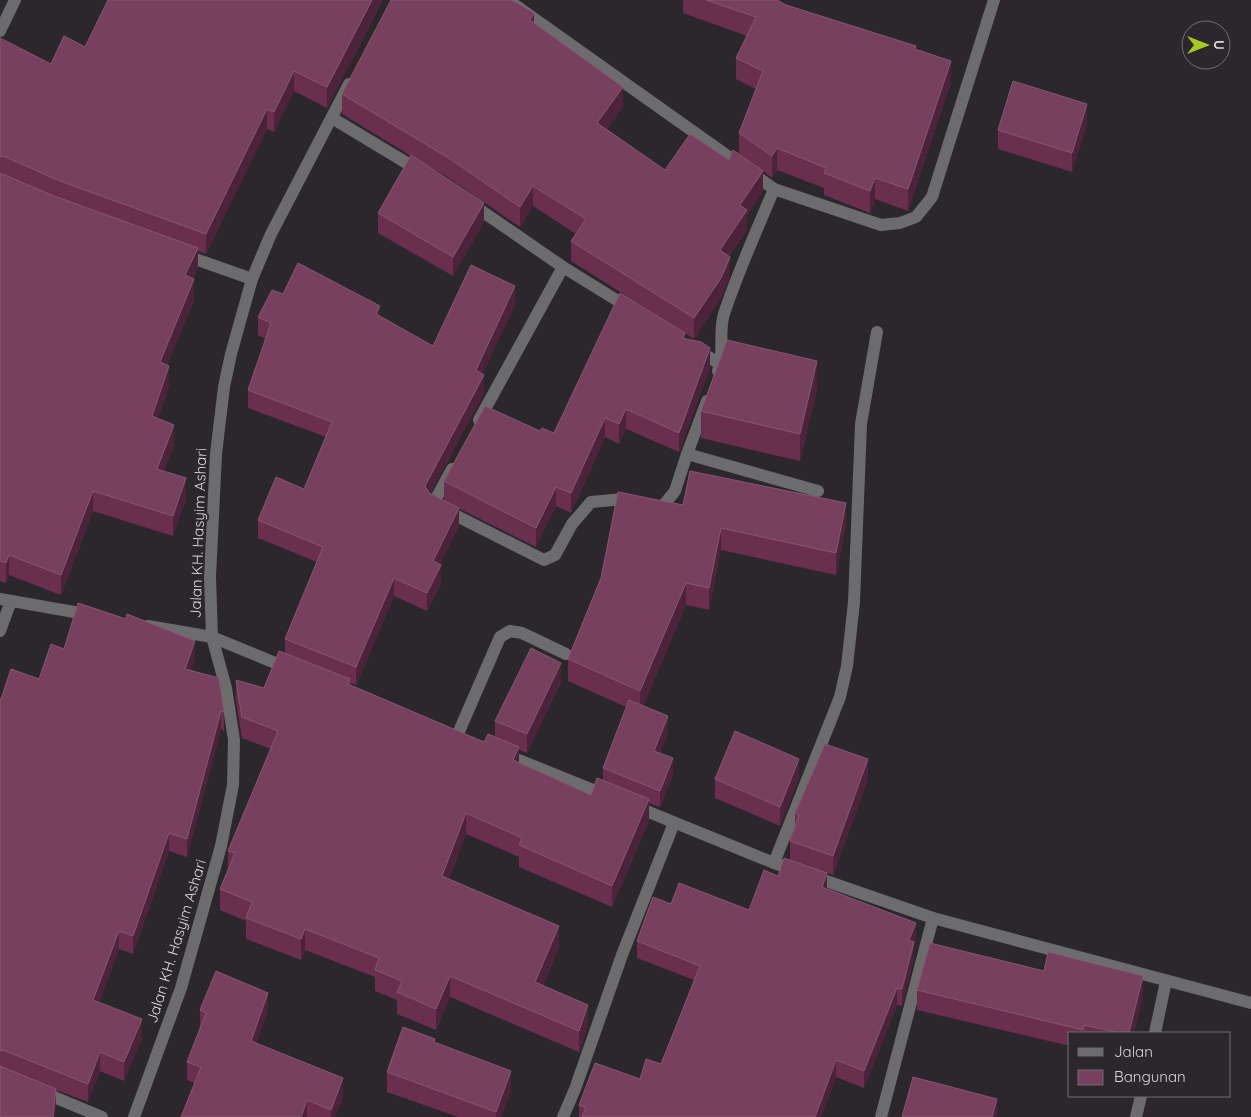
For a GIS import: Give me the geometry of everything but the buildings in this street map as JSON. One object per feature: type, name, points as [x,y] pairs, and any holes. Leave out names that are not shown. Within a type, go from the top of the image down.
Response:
[{"type":"street","points":[[0,31],[15,0]]},
{"type":"street","points":[[508,0],[774,189],[881,225],[900,223],[916,217],[932,197],[994,0]]},
{"type":"street","name":"Jalan KH. Hasyim Ashari","points":[[134,1117],[181,988],[221,846],[233,785],[234,740],[226,688],[212,637],[210,577],[216,454],[228,370],[252,279],[271,234],[353,76]]},
{"type":"street","points":[[332,118],[434,179]]},
{"type":"street","points":[[456,462],[433,504],[544,560],[555,555],[572,524],[591,502],[624,499],[645,506],[662,507],[675,491],[712,387],[720,364],[719,342],[723,316],[774,189]]},
{"type":"street","points":[[459,195],[563,267],[646,318]]},
{"type":"street","points":[[169,249],[252,279]]},
{"type":"street","points":[[474,428],[563,267]]},
{"type":"street","points":[[774,864],[840,697],[847,666],[854,602],[861,424],[876,332]]},
{"type":"street","points":[[687,344],[720,364]]},
{"type":"street","points":[[687,454],[818,491]]},
{"type":"street","points":[[0,631],[6,600],[107,618]]},
{"type":"street","points":[[136,623],[212,637],[303,674]]},
{"type":"street","points":[[457,736],[500,637],[510,631],[522,633],[566,654]]},
{"type":"street","points":[[494,750],[774,864],[933,918],[1251,1002]]},
{"type":"street","points":[[562,1117],[575,1089],[622,955],[674,823]]},
{"type":"street","points":[[881,1117],[933,918]]},
{"type":"street","points":[[1155,1032],[1166,981]]},
{"type":"street","points":[[26,1086],[102,1117]]},
{"type":"street","points":[[1136,1117],[1141,1097]]}]
